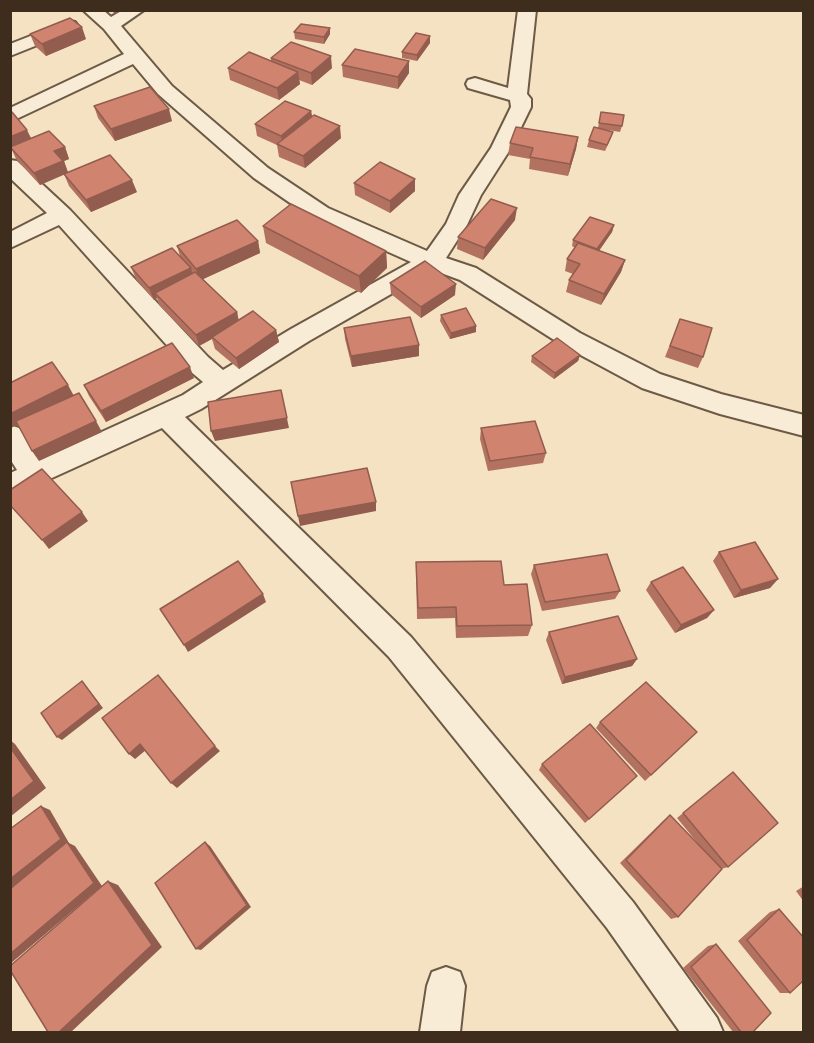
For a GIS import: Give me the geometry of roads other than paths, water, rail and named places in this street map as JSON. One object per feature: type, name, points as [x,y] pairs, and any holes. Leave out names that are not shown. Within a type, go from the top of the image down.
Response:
[{"type":"street","points":[[10,51],[99,16],[136,10]]},
{"type":"street","points":[[517,96],[528,10]]},
{"type":"street","points":[[99,16],[173,97],[261,173],[294,196],[357,231],[401,250],[468,274],[571,339],[651,381],[720,404],[804,426]]},
{"type":"street","points":[[10,116],[134,56]]},
{"type":"street","points":[[10,486],[34,473],[166,415],[222,384],[300,335],[433,260],[456,225],[470,195],[501,148],[521,107],[521,99],[517,96],[475,84]]},
{"type":"street","points":[[10,166],[62,215],[199,364],[222,384]]},
{"type":"street","points":[[10,241],[62,215]]},
{"type":"street","points":[[166,415],[400,647],[620,915],[703,1032]]},
{"type":"street","points":[[10,436],[34,473]]},
{"type":"street","points":[[440,1032],[446,986]]}]
